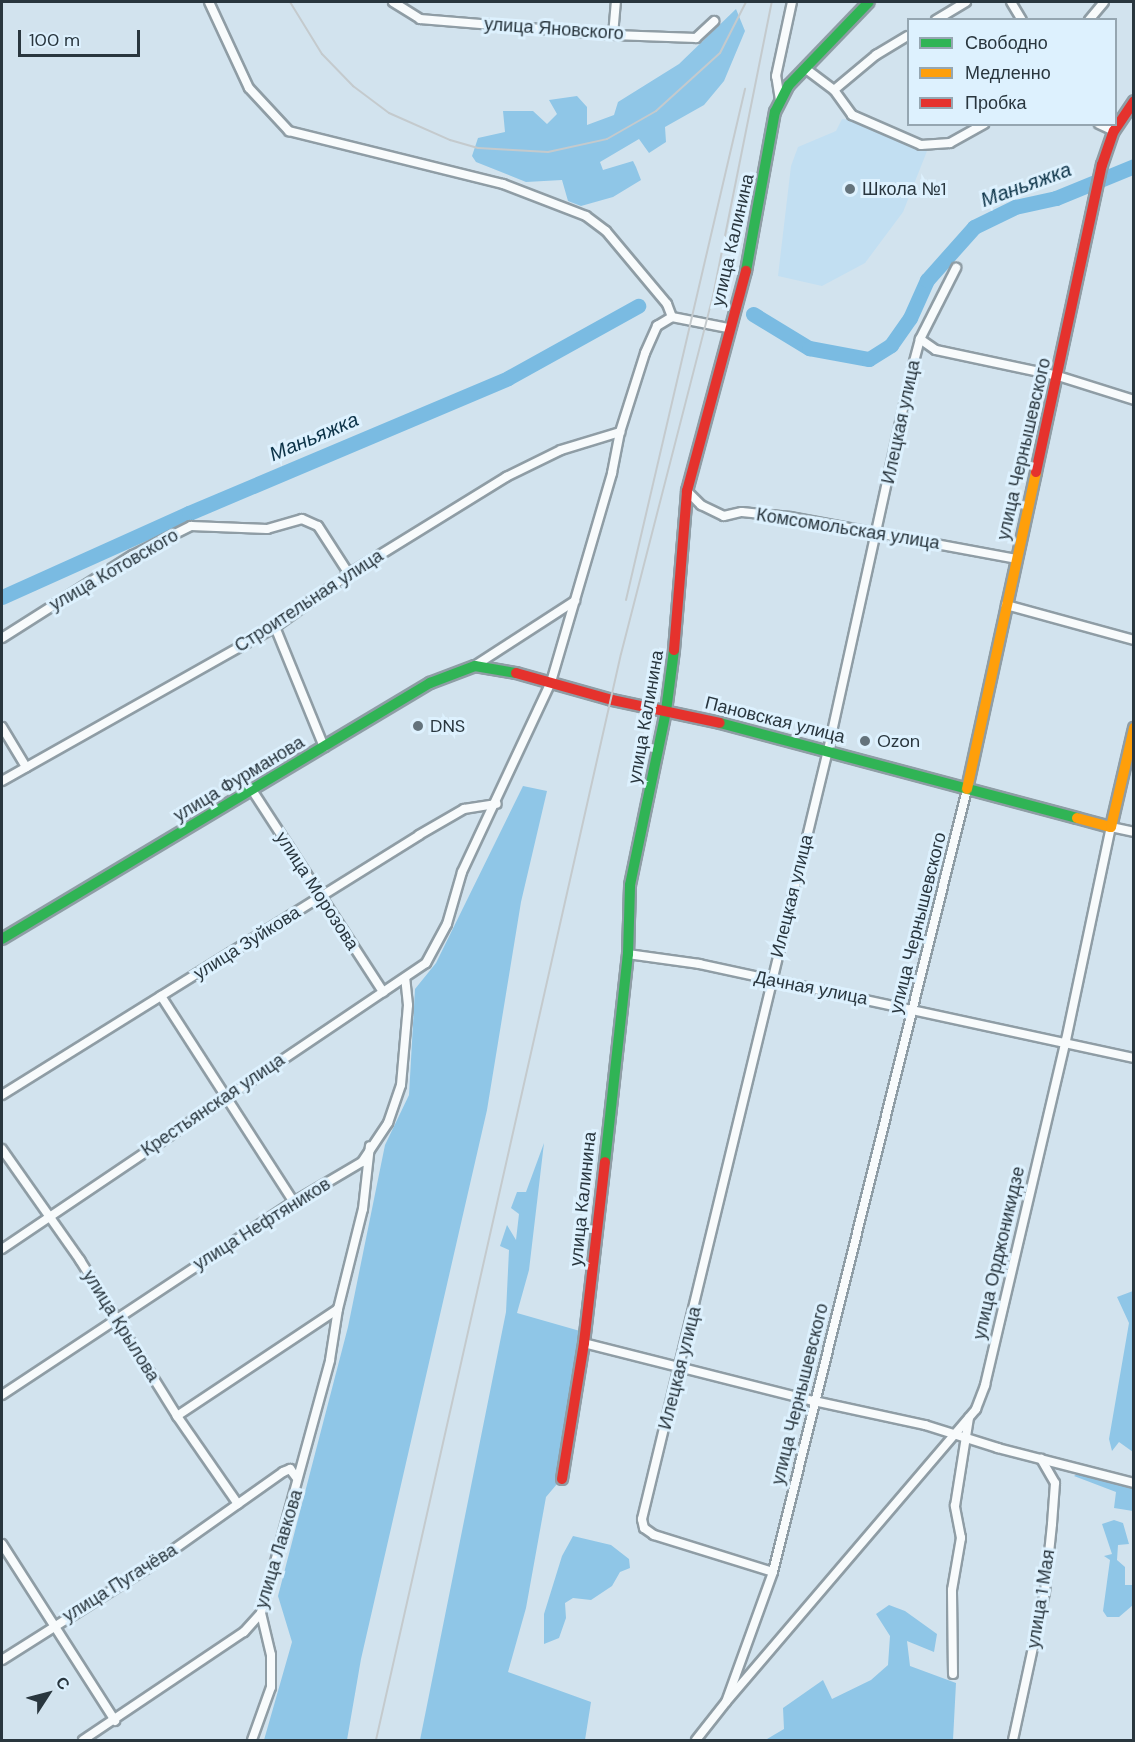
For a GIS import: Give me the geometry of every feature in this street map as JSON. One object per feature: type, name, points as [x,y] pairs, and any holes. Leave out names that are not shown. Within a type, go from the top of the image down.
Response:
[{"type":"street","points":[[208,2],[249,88],[289,130],[502,184],[586,216],[606,231],[667,304],[672,317]]},
{"type":"street","name":"улица Яновского","points":[[393,2],[420,19],[613,34],[696,38],[714,21]]},
{"type":"street","points":[[613,34],[616,2]]},
{"type":"street","points":[[780,100],[776,76],[792,2]]},
{"type":"street","name":"улица Калинина","points":[[562,1479],[584,1343],[628,954],[630,885],[666,711],[681,603],[687,491],[759,211],[780,100],[869,2]]},
{"type":"street","points":[[939,18],[966,2]]},
{"type":"street","points":[[1011,2],[1021,18]]},
{"type":"street","points":[[1091,18],[1104,2]]},
{"type":"street","points":[[834,90],[876,55],[907,37]]},
{"type":"street","points":[[806,69],[834,90],[852,115],[921,144],[950,143],[980,126]]},
{"type":"street","name":"улица Чернышевского","points":[[696,1740],[726,1702],[773,1572],[968,789],[1102,165],[1114,131],[1134,100]]},
{"type":"street","points":[[1103,126],[1114,131]]},
{"type":"street","name":"Илецкая улица","points":[[773,1572],[644,1528],[642,1519],[681,1367],[828,750],[920,339],[956,268]]},
{"type":"street","points":[[496,804],[551,682],[620,432],[645,353],[657,326],[672,317],[728,328]]},
{"type":"street","points":[[920,339],[936,350],[1058,376],[1134,400]]},
{"type":"street","name":"Строительная улица","points":[[2,781],[274,627],[349,574],[516,471],[561,450],[620,432]]},
{"type":"street","name":"Комсомольская улица","points":[[687,491],[701,505],[724,516],[751,513],[878,531],[1016,559]]},
{"type":"street","name":"улица Котовского","points":[[2,638],[133,555],[192,526],[267,529],[302,519],[318,526],[349,574]]},
{"type":"street","points":[[475,666],[575,601]]},
{"type":"street","points":[[1006,605],[1134,640]]},
{"type":"street","points":[[274,627],[324,747]]},
{"type":"street","name":"улица Фурманова","points":[[2,939],[430,683],[475,666],[500,668]]},
{"type":"street","name":"Пановская улица","points":[[500,668],[612,700],[828,750],[1111,827]]},
{"type":"street","points":[[2,727],[26,767]]},
{"type":"street","name":"улица Орджоникидзе","points":[[726,1702],[969,1416],[985,1385],[1066,1040],[1134,728]]},
{"type":"street","name":"улица Морозова","points":[[252,790],[383,992]]},
{"type":"street","name":"улица Зуйкова","points":[[2,1095],[464,809],[496,804]]},
{"type":"street","name":"Крестьянская улица","points":[[2,1249],[426,963],[447,924],[462,872],[496,804]]},
{"type":"street","points":[[1111,827],[1134,832]]},
{"type":"street","name":"Дачная улица","points":[[628,954],[699,964],[771,982],[915,1008],[1066,1040],[1134,1058]]},
{"type":"street","name":"улица Нефтяников","points":[[2,1395],[294,1202],[362,1162],[370,1146],[388,1123],[401,1085],[408,1005],[405,978]]},
{"type":"street","points":[[161,996],[294,1202]]},
{"type":"street","name":"улица Лавкова","points":[[83,1740],[115,1721],[244,1632],[261,1613],[299,1482],[296,1477],[330,1360],[338,1309],[363,1209],[370,1146]]},
{"type":"street","name":"улица Крылова","points":[[2,1149],[117,1318],[177,1416],[238,1504]]},
{"type":"street","points":[[177,1416],[338,1309]]},
{"type":"street","points":[[584,1343],[814,1401],[925,1425],[952,1435],[1134,1483]]},
{"type":"street","points":[[953,1674],[952,1590],[961,1538],[955,1506],[969,1416]]},
{"type":"street","name":"улица 1 Мая","points":[[1013,1740],[1045,1592],[1052,1524],[1055,1483],[1041,1459]]},
{"type":"street","name":"улица Пугачёва","points":[[2,1660],[54,1624],[146,1569],[283,1472],[290,1469],[296,1477]]},
{"type":"street","points":[[2,1544],[115,1721]]},
{"type":"street","points":[[252,1740],[271,1687],[271,1655],[261,1613]]},
{"type":"shaded area","points":[[736,9],[745,31],[724,81],[704,105],[665,127],[666,142],[649,153],[639,139],[600,162],[603,170],[633,161],[641,180],[613,197],[581,206],[568,201],[562,180],[526,182],[476,162],[472,156],[478,138],[505,132],[503,111],[533,111],[547,124],[557,114],[549,100],[577,96],[587,107],[587,125],[614,115],[618,102],[679,64]]},
{"type":"shaded area","name":"Школа №1","points":[[842,119],[854,120],[927,151],[903,212],[865,263],[822,286],[778,276],[791,166],[798,147],[836,131]]},
{"type":"shaded area","points":[[523,786],[547,791],[521,902],[487,1110],[361,1659],[347,1740],[264,1740],[292,1642],[278,1596],[348,1327],[385,1145],[409,1095],[415,989],[436,963]]},
{"type":"shaded area","points":[[544,1143],[529,1270],[517,1313],[580,1331],[557,1484],[546,1497],[526,1608],[508,1672],[591,1702],[585,1740],[420,1740],[506,1312],[509,1250],[500,1246],[507,1225],[516,1240],[519,1214],[511,1208],[517,1192],[526,1192]]},
{"type":"shaded area","points":[[1134,1291],[1133,1452],[1119,1442],[1112,1451],[1109,1439],[1129,1323],[1117,1297]]},
{"type":"shaded area","points":[[1080,1472],[1133,1488],[1133,1511],[1114,1508],[1116,1492],[1074,1476]]},
{"type":"shaded area","points":[[1114,1520],[1123,1523],[1129,1544],[1118,1545],[1117,1560],[1125,1567],[1125,1585],[1133,1585],[1133,1605],[1119,1617],[1107,1617],[1103,1611],[1110,1560],[1104,1556],[1112,1554],[1102,1524]]},
{"type":"shaded area","points":[[573,1536],[611,1545],[629,1559],[630,1568],[620,1572],[612,1586],[591,1600],[573,1598],[565,1603],[566,1618],[559,1638],[544,1644],[544,1614],[562,1556]]},
{"type":"shaded area","points":[[889,1605],[905,1611],[937,1634],[934,1652],[907,1641],[910,1666],[956,1683],[953,1740],[750,1740],[767,1739],[784,1729],[783,1708],[823,1680],[832,1699],[871,1680],[888,1665],[890,1636],[876,1614]]},
{"type":"waterway","name":"Маньяжка","points":[[753,314],[809,348],[869,359],[891,345],[910,318],[927,280],[974,227],[1015,207],[1056,198],[1134,166]]},
{"type":"waterway","name":"Маньяжка","points":[[2,597],[189,513],[508,378],[638,306]]},
{"type":"railway","points":[[290,2],[322,54],[353,86],[389,113],[450,140],[478,148],[548,152],[607,139],[656,111],[720,53],[746,2]]},
{"type":"railway","points":[[376,1740],[621,654],[713,296],[772,2]]},
{"type":"railway","points":[[626,600],[745,89]]},
{"type":"traffic: fast","points":[[746,271],[775,112],[789,85],[869,2]]},
{"type":"traffic: fast","points":[[605,1162],[628,954],[630,885],[666,711],[674,650]]},
{"type":"traffic: fast","points":[[2,939],[430,683],[475,666],[516,673]]},
{"type":"traffic: fast","points":[[720,723],[1077,818]]},
{"type":"traffic: slow","points":[[967,789],[1036,472]]},
{"type":"traffic: slow","points":[[1077,818],[1111,827],[1134,728]]},
{"type":"traffic: jam","points":[[1036,472],[1102,165],[1114,131],[1134,101]]},
{"type":"traffic: jam","points":[[674,650],[687,491],[746,271]]},
{"type":"traffic: jam","points":[[516,673],[612,700],[720,723]]},
{"type":"traffic: jam","points":[[562,1479],[584,1343],[605,1162]]},
{"type":"place","name":"Школа №1","points":[[850,189]]},
{"type":"place","name":"DNS","points":[[418,726]]},
{"type":"place","name":"Ozon","points":[[865,741]]}]
